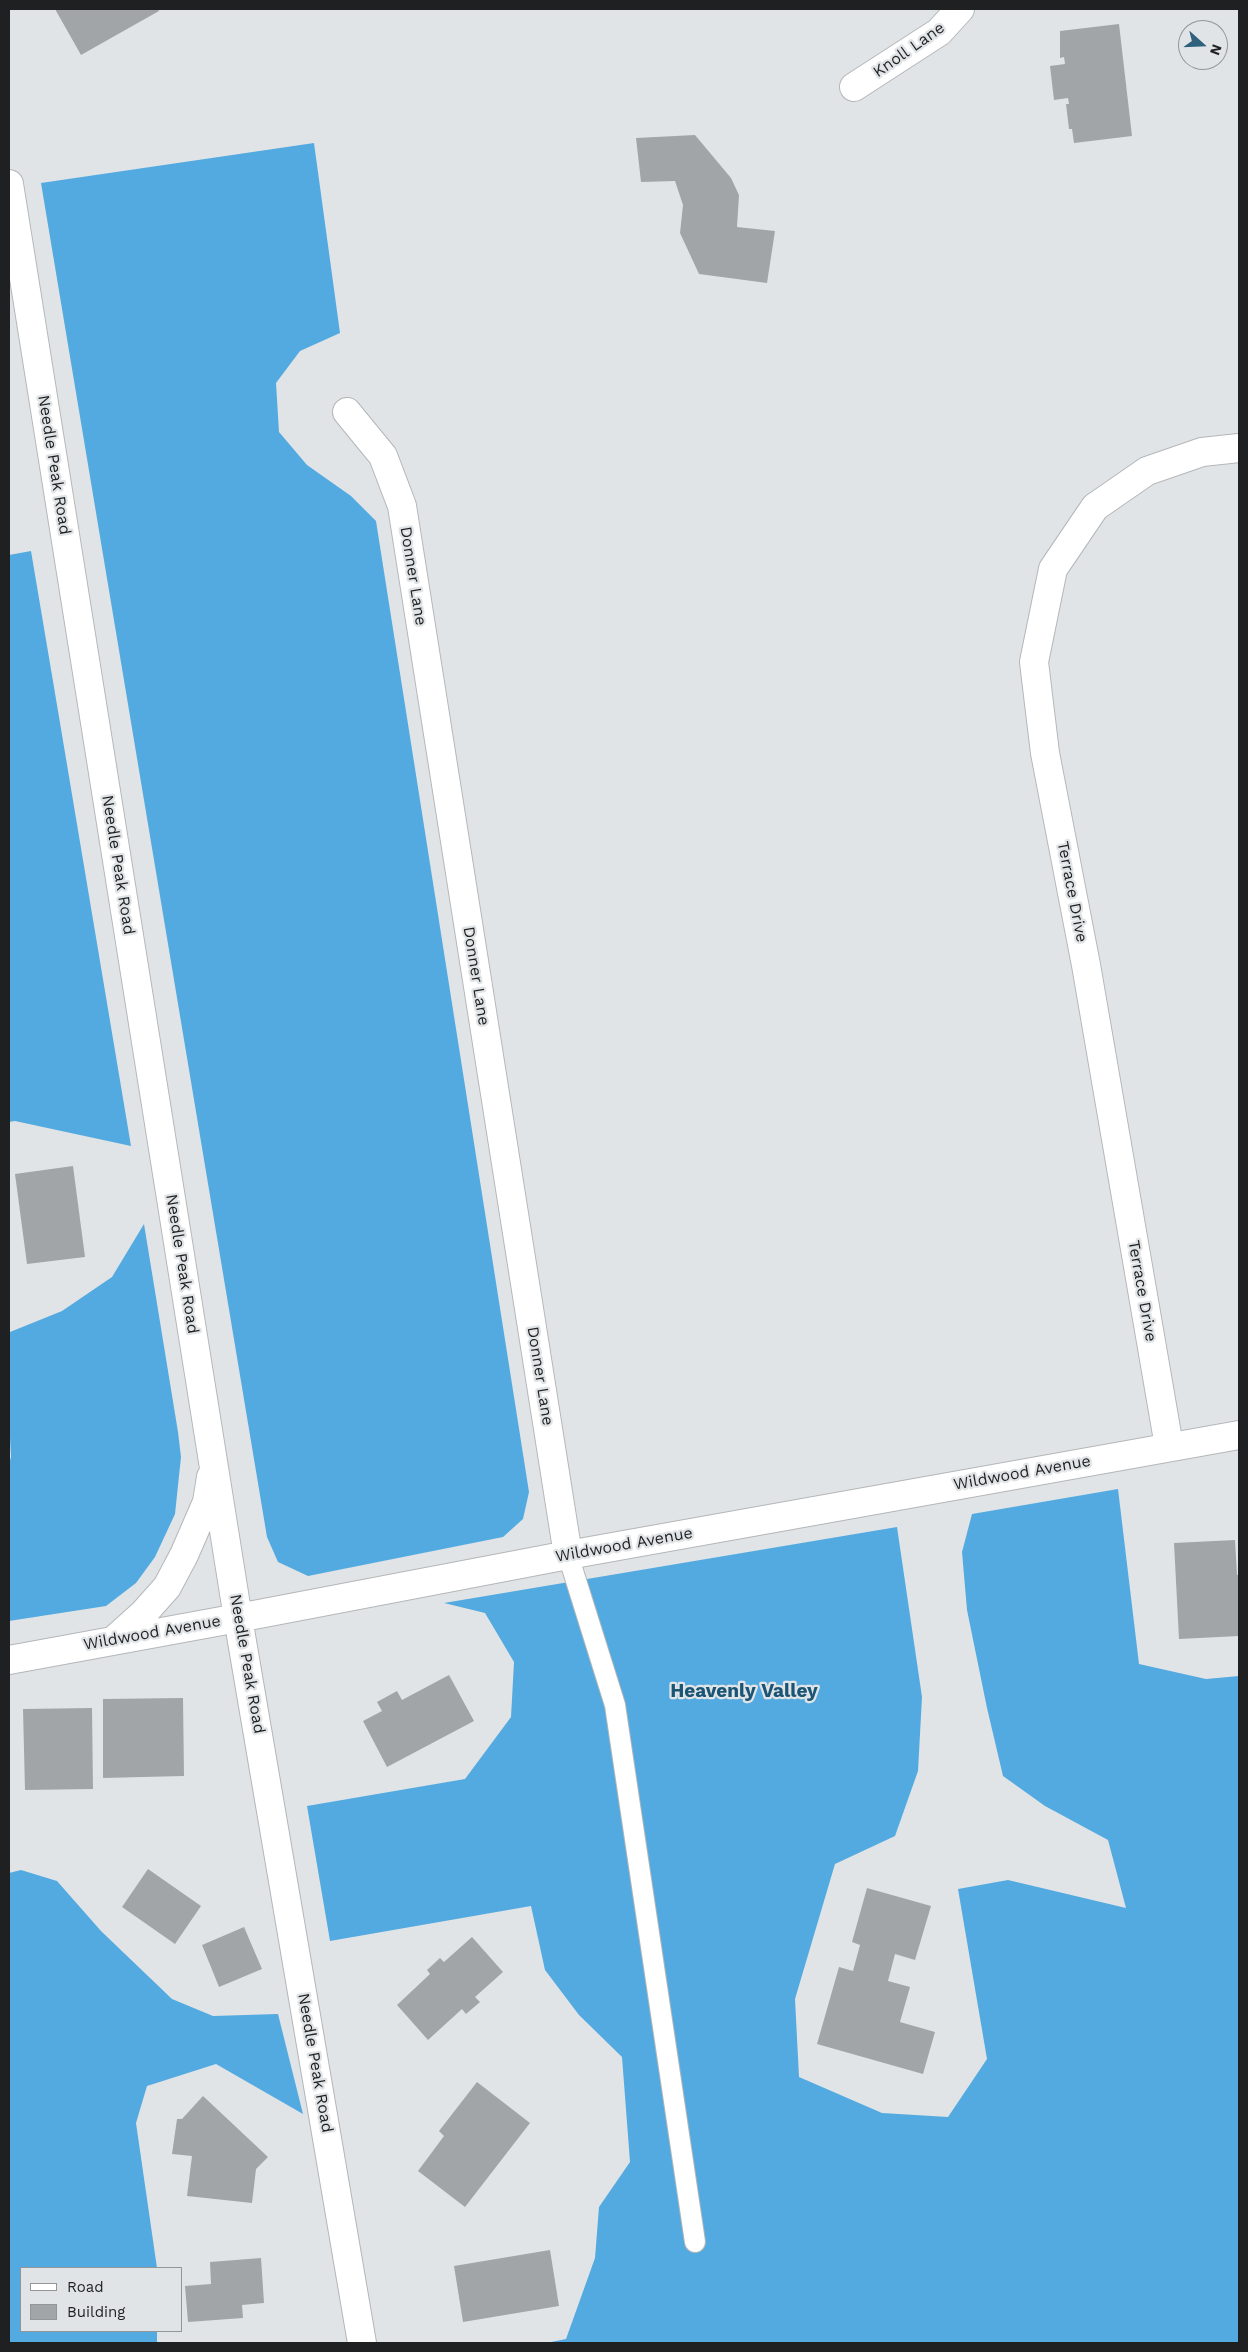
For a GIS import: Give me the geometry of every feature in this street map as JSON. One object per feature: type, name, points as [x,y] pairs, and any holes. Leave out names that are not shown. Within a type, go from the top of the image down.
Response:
[{"type":"street","name":"Knoll Lane","points":[[854,87],[939,32],[960,9]]},
{"type":"street","name":"Needle Peak Road","points":[[9,184],[238,1618],[362,2343]]},
{"type":"street","name":"Donner Lane","points":[[347,412],[383,456],[402,506],[568,1555]]},
{"type":"street","name":"Terrace Drive","points":[[1169,1446],[1088,975],[1045,753],[1034,662],[1053,568],[1095,507],[1147,471],[1202,452],[1239,448]]},
{"type":"street","name":"Wildwood Avenue","points":[[9,1660],[568,1555],[1239,1435]]},
{"type":"street","points":[[114,1640],[143,1614],[167,1587],[184,1555],[207,1502],[213,1464]]},
{"type":"lane","points":[[568,1555],[615,1705],[694,2242]]},
{"type":"shaded area","points":[[314,143],[340,333],[300,351],[276,383],[279,432],[307,465],[351,496],[376,521],[529,1492],[523,1519],[503,1537],[308,1576],[278,1562],[267,1537],[41,183]]},
{"type":"shaded area","points":[[31,551],[131,1146],[15,1121],[9,1122],[9,555]]},
{"type":"shaded area","points":[[144,1224],[181,1457],[175,1514],[155,1557],[136,1583],[106,1606],[9,1621],[10,1332],[62,1311],[112,1277]]},
{"type":"shaded area","points":[[1118,1489],[1139,1664],[1206,1679],[1239,1676],[1239,2343],[546,2343],[566,2339],[595,2258],[599,2207],[630,2162],[622,2057],[579,2015],[545,1970],[531,1906],[330,1941],[307,1806],[465,1779],[511,1717],[514,1662],[485,1613],[444,1603],[897,1527],[922,1697],[918,1771],[895,1836],[835,1864],[795,1999],[799,2077],[882,2113],[948,2117],[987,2059],[958,1889],[1008,1880],[1126,1908],[1108,1840],[1045,1806],[1003,1776],[967,1610],[962,1552],[972,1514]]},
{"type":"shaded area","points":[[21,1870],[57,1881],[101,1931],[172,1999],[213,2016],[278,2014],[303,2114],[216,2064],[147,2086],[136,2123],[157,2267],[20,2267],[20,2332],[157,2332],[157,2343],[9,2343],[9,1873]]},
{"type":"building","points":[[55,9],[158,9],[159,11],[81,55]]},
{"type":"building","points":[[1119,24],[1132,136],[1074,143],[1072,129],[1069,129],[1066,104],[1069,104],[1068,98],[1054,100],[1050,66],[1065,64],[1064,57],[1060,58],[1060,31]]},
{"type":"building","points":[[695,135],[731,178],[739,195],[737,227],[775,231],[767,283],[699,274],[680,233],[683,205],[675,181],[641,182],[636,138]]},
{"type":"building","points":[[73,1166],[85,1257],[27,1264],[15,1174]]},
{"type":"building","points":[[1235,1540],[1237,1575],[1239,1575],[1239,1636],[1179,1639],[1174,1543]]},
{"type":"building","points":[[449,1675],[474,1721],[387,1767],[363,1721],[382,1711],[377,1702],[397,1691],[402,1700]]},
{"type":"building","points":[[183,1698],[184,1776],[103,1778],[103,1699]]},
{"type":"building","points":[[92,1708],[93,1789],[25,1790],[23,1709]]},
{"type":"building","points":[[148,1869],[201,1906],[175,1944],[122,1907]]},
{"type":"building","points":[[867,1888],[931,1906],[915,1960],[895,1954],[888,1981],[910,1987],[900,2022],[935,2032],[923,2074],[817,2044],[839,1967],[853,1971],[860,1945],[852,1942]]},
{"type":"building","points":[[244,1927],[262,1969],[219,1987],[202,1945]]},
{"type":"building","points":[[472,1937],[503,1972],[475,1997],[480,2002],[466,2014],[462,2009],[428,2040],[397,2005],[430,1974],[427,1970],[440,1958],[444,1962]]},
{"type":"building","points":[[477,2082],[530,2123],[465,2207],[418,2171],[444,2136],[439,2131]]},
{"type":"building","points":[[203,2096],[268,2157],[256,2169],[252,2203],[187,2196],[192,2156],[172,2154],[177,2119],[182,2119]]},
{"type":"building","points":[[550,2250],[559,2306],[463,2322],[454,2266]]},
{"type":"building","points":[[261,2258],[264,2303],[242,2305],[243,2318],[188,2322],[185,2286],[211,2284],[210,2262]]},
{"type":"district","name":"Heavenly Valley","points":[[744,1691]]}]
